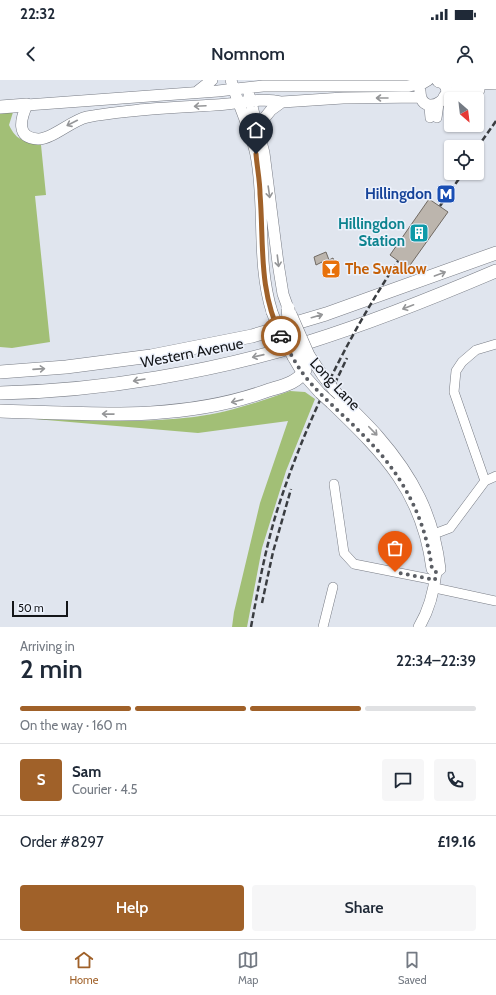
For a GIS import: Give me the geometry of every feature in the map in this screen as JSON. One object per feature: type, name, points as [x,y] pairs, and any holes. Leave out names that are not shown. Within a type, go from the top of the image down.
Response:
[{"type":"highway","points":[[432,81],[492,87]]},
{"type":"highway","points":[[442,100],[464,90],[492,87]]},
{"type":"highway","points":[[0,107],[27,105]]},
{"type":"highway","name":"Western Avenue","points":[[0,372],[66,367],[151,356],[252,336],[326,314],[496,253]]},
{"type":"highway","name":"Western Avenue","points":[[0,393],[49,391],[129,382],[177,374],[268,353],[309,342],[392,313],[496,271]]},
{"type":"highway","points":[[0,411],[131,414],[194,410],[239,401],[293,382],[303,374],[305,366],[290,330],[288,308]]},
{"type":"main road","points":[[198,91],[212,80]]},
{"type":"main road","points":[[424,101],[420,92],[432,81]]},
{"type":"main road","points":[[432,81],[445,87],[442,100],[431,105],[424,101],[343,98],[282,102],[272,100],[250,100],[217,105],[169,108],[86,117],[47,137],[38,139],[25,135],[22,129],[22,117],[27,105],[198,91],[245,84],[303,83],[390,87],[432,81]]},
{"type":"main road","points":[[245,84],[258,126],[264,153],[278,264],[283,294],[288,308]]},
{"type":"main road","name":"Long Lane","points":[[232,85],[256,154],[260,192],[263,273],[267,295],[280,333],[301,356],[323,376],[377,435],[402,466],[413,483],[424,505],[434,534],[440,569],[435,580],[424,618],[419,627]]},
{"type":"main road","points":[[258,126],[271,110],[282,102]]},
{"type":"main road","name":"Long Lane","points":[[303,374],[316,389],[379,451],[406,489],[423,524],[435,580]]},
{"type":"street","points":[[424,101],[429,107],[434,118],[442,100]]},
{"type":"street","points":[[485,481],[454,392],[456,371],[462,362],[476,350],[496,344]]},
{"type":"street","points":[[434,534],[450,528],[485,481],[496,476]]},
{"type":"street","points":[[334,484],[344,553],[354,564],[435,580],[496,601]]},
{"type":"street","points":[[323,627],[332,587]]},
{"type":"green space","points":[[14,109],[9,125],[15,135],[22,140],[41,145],[46,195],[35,196],[50,342],[12,348],[0,347],[0,111]]},
{"type":"green space","points":[[290,391],[305,392],[315,399],[286,471],[262,548],[247,627],[232,627],[234,612],[260,503],[288,421],[198,433],[0,416],[97,421],[146,421],[194,417],[231,410]]},
{"type":"building","name":"Hillingdon Station","points":[[429,199],[448,212],[408,268],[390,255]]},
{"type":"building","name":"The Swallow","points":[[326,252],[329,260],[333,258],[339,273],[328,277],[322,262],[316,265],[314,257]]},
{"type":"railway","points":[[483,140],[496,121]]},
{"type":"railway","points":[[440,206],[458,180]]},
{"type":"railway","points":[[251,627],[262,570],[276,514],[287,481],[313,415],[361,321],[398,261]]},
{"type":"railway","points":[[327,400],[347,358]]},
{"type":"railway","points":[[262,603],[273,552],[291,489]]},
{"type":"way so far","points":[[281,336],[303,374],[383,456],[406,489],[417,509],[423,524],[428,544],[432,569],[436,572],[435,580],[395,572]]},
{"type":"place","name":"Hillingdon","points":[[446,194]]},
{"type":"place","name":"Hillingdon Station","points":[[419,233]]},
{"type":"place","name":"The Swallow","points":[[331,269]]},
{"type":"route","points":[[256,154],[260,192],[263,273],[267,295],[281,336]]}]
